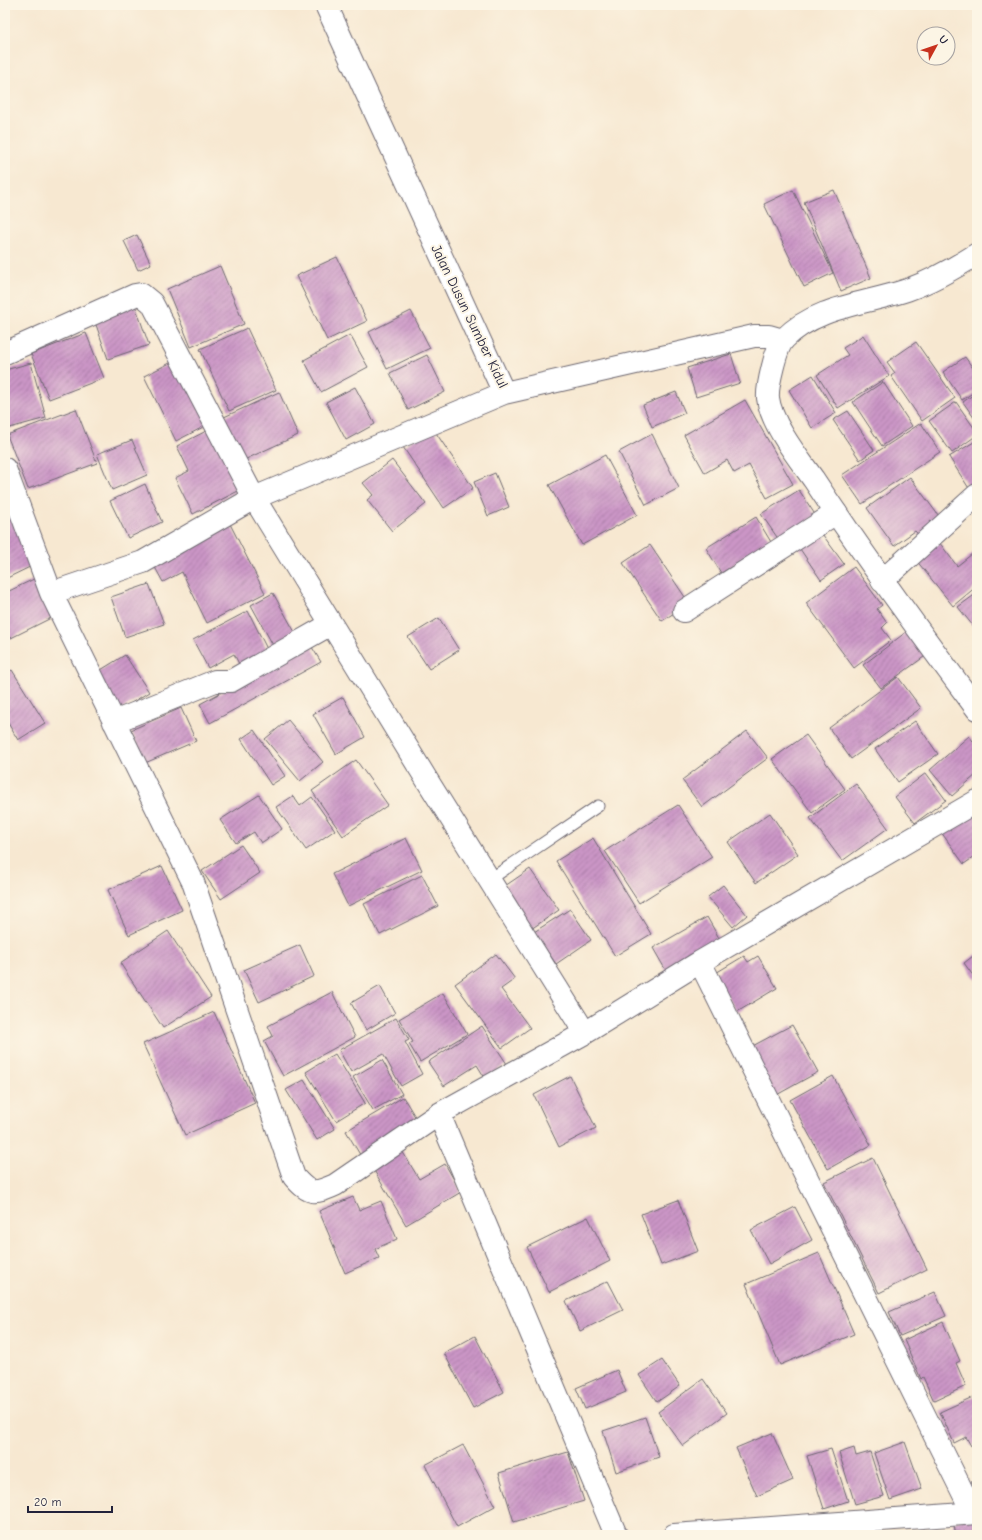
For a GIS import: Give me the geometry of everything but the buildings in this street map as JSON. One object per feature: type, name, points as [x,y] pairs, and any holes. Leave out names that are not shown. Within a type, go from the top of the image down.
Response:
[{"type":"street","name":"Jalan Dusun Sumber Kidul","points":[[326,5],[504,393],[754,336],[769,336],[783,340]]},
{"type":"street","points":[[977,254],[949,271],[906,290],[855,303],[807,322],[783,340],[772,369],[768,398],[778,427],[882,580],[977,710]]},
{"type":"street","points":[[5,353],[135,295],[141,294],[147,297],[158,311],[254,498],[585,1033]]},
{"type":"street","points":[[51,593],[143,562],[254,498],[504,393]]},
{"type":"street","points":[[5,469],[51,593],[193,882],[294,1177],[306,1190],[318,1192],[335,1185],[439,1114],[585,1033],[700,962],[977,801]]},
{"type":"street","points":[[882,580],[977,495]]},
{"type":"street","points":[[684,611],[836,513]]},
{"type":"street","points":[[114,722],[215,681],[231,681],[331,624]]},
{"type":"street","points":[[674,1535],[975,1513],[700,962]]},
{"type":"street","points":[[439,1114],[616,1535]]},
{"type":"lane","points":[[489,880],[598,806]]}]
